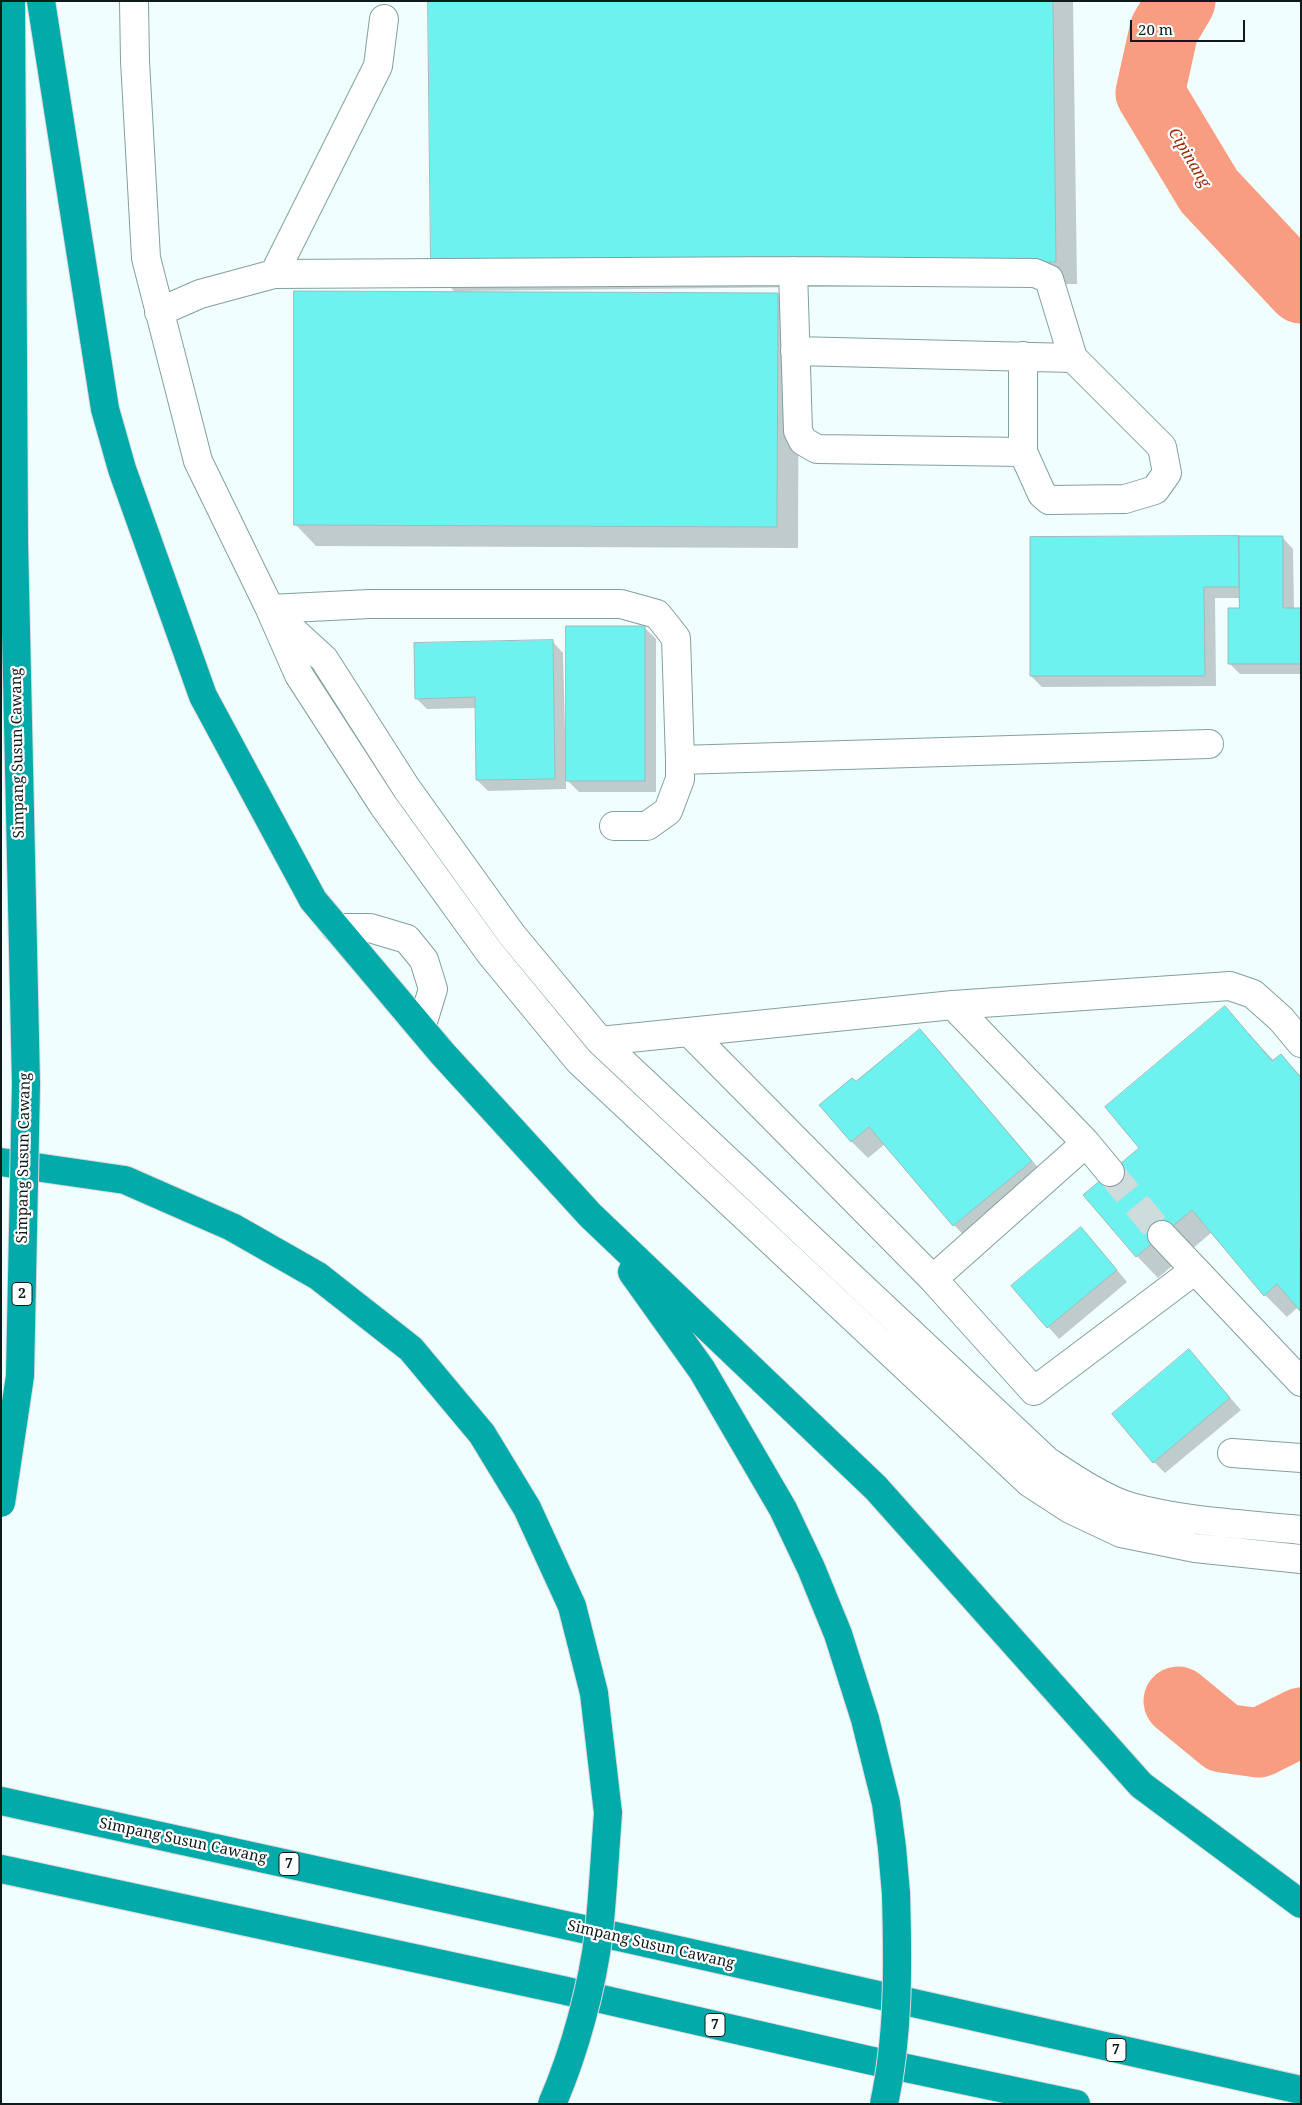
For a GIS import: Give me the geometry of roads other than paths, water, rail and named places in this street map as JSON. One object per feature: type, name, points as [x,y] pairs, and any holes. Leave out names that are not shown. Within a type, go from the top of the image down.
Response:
[{"type":"highway","name":"Simpang Susun Cawang","points":[[1,1503],[20,1376],[26,1084],[14,541],[11,1]]},
{"type":"highway","points":[[41,1],[106,409],[122,469],[203,696],[312,900],[421,1028],[590,1215],[876,1488],[1141,1785],[1301,1904]]},
{"type":"highway","points":[[1,1162],[125,1180],[232,1227],[318,1276],[411,1349],[482,1434],[527,1508],[572,1606],[594,1693],[608,1813],[599,1932],[591,1974],[586,1999],[563,2077],[552,2104]]},
{"type":"highway","points":[[590,1215],[702,1370],[783,1509],[811,1568],[838,1634],[864,1719],[886,1803],[892,1848],[898,1955],[895,2018],[888,2086],[884,2104]]},
{"type":"highway","name":"Simpang Susun Cawang","points":[[1,1801],[1301,2090]]},
{"type":"highway","name":"7","points":[[1,1870],[562,1990],[859,2058],[1076,2104]]},
{"type":"street","points":[[134,1],[135,61],[146,258],[198,461],[270,609],[299,675],[383,805],[490,953],[579,1061],[975,1434],[1030,1483],[1070,1509],[1120,1533],[1195,1548],[1301,1558]]},
{"type":"street","points":[[274,274],[378,66],[384,19]]},
{"type":"street","points":[[160,312],[200,294],[274,274],[793,271],[1035,273],[1049,279],[1073,358],[1162,446],[1167,473],[1156,490],[1125,499],[1049,500],[1042,494],[1023,452],[1023,356]]},
{"type":"street","points":[[793,271],[798,431],[803,442],[817,449],[1023,452]]},
{"type":"street","points":[[795,351],[1073,358]]},
{"type":"street","points":[[270,609],[370,604],[621,604],[658,614],[676,638],[680,779],[668,811],[647,826],[614,826]]},
{"type":"street","points":[[270,609],[324,659],[407,789],[512,935],[600,1041],[1048,1461],[1084,1484],[1129,1507],[1199,1519],[1301,1530]]},
{"type":"street","points":[[680,760],[1209,744]]},
{"type":"street","points":[[336,928],[370,928],[407,939],[424,960],[433,989],[421,1028]]},
{"type":"street","points":[[600,1041],[954,1004],[1230,986],[1253,994],[1281,1019],[1301,1043]]},
{"type":"street","points":[[954,1004],[1086,1143],[1110,1172]]},
{"type":"street","points":[[689,1032],[933,1279],[1034,1391],[1195,1270]]},
{"type":"street","points":[[933,1279],[1086,1143]]},
{"type":"street","points":[[1162,1235],[1301,1382]]},
{"type":"street","points":[[1232,1453],[1301,1458]]},
{"type":"street","points":[[1070,1509],[1084,1484]]},
{"type":"waterway","name":"Cipinang","points":[[1181,1],[1164,30],[1150,93],[1209,191],[1301,289]]},
{"type":"waterway","name":"Cipinang","points":[[1178,1701],[1223,1738],[1259,1743],[1301,1722]]},
{"type":"tunnel","points":[[1110,1172],[1162,1235]]}]
